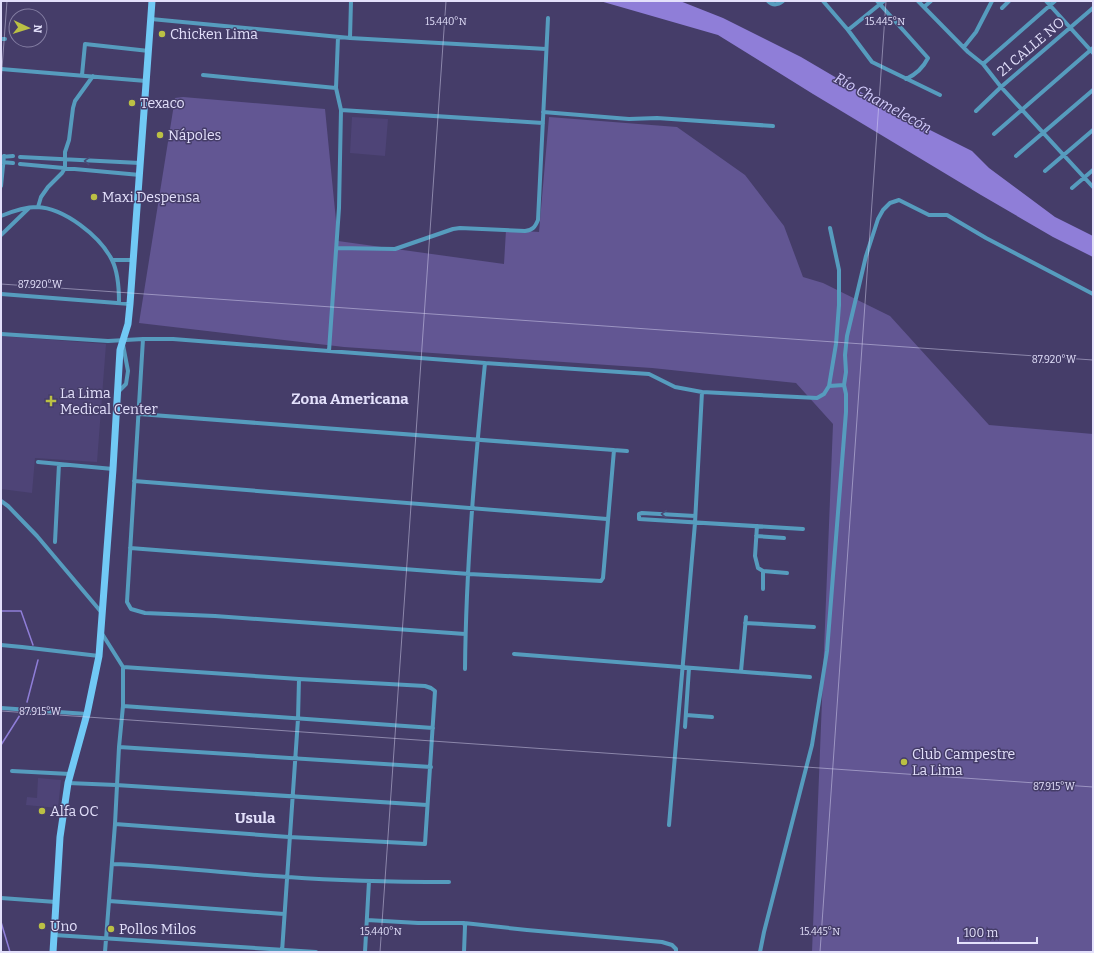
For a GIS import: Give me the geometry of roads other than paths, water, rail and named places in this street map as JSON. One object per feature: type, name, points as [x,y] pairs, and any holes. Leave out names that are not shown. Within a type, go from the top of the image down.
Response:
[{"type":"street","points":[[53,952],[60,837],[68,783],[87,714],[99,656],[113,469],[119,361],[122,340],[128,324],[130,304],[152,1]]},
{"type":"street","points":[[350,38],[352,1]]},
{"type":"street","points":[[768,1],[775,5],[784,1]]},
{"type":"street","points":[[823,1],[848,30],[872,62],[940,95]]},
{"type":"street","points":[[848,30],[879,3],[884,1]]},
{"type":"street","points":[[918,1],[983,64],[1001,87],[1043,134],[1093,187]]},
{"type":"street","points":[[924,7],[931,1]]},
{"type":"street","points":[[964,47],[976,32],[992,1]]},
{"type":"street","points":[[1002,8],[1009,1]]},
{"type":"street","points":[[994,134],[1092,51],[1046,1]]},
{"type":"street","points":[[983,64],[1055,1]]},
{"type":"street","points":[[879,3],[928,58],[920,70],[906,79]]},
{"type":"street","name":"21 CALLE NO","points":[[976,110],[1093,8]]},
{"type":"street","points":[[337,248],[396,249],[453,229],[530,230],[536,227],[538,220],[548,18]]},
{"type":"street","points":[[151,19],[350,38],[546,49]]},
{"type":"street","points":[[329,351],[339,208],[341,110],[336,88],[338,37]]},
{"type":"street","points":[[82,76],[86,44],[149,50]]},
{"type":"street","points":[[1,69],[146,81]]},
{"type":"street","points":[[203,75],[336,88]]},
{"type":"street","points":[[38,207],[41,197],[65,168],[65,152],[69,140],[75,101],[93,76]]},
{"type":"street","points":[[1016,156],[1093,90]]},
{"type":"street","points":[[341,110],[543,123]]},
{"type":"street","points":[[543,112],[629,119],[657,118],[773,126]]},
{"type":"street","points":[[1045,171],[1093,130]]},
{"type":"street","points":[[1,186],[3,157],[13,156]]},
{"type":"street","points":[[140,163],[22,157],[22,164],[140,175]]},
{"type":"street","points":[[33,165],[34,158]]},
{"type":"street","points":[[2,162],[13,163]]},
{"type":"street","points":[[105,162],[105,172]]},
{"type":"street","points":[[1072,188],[1093,170]]},
{"type":"street","points":[[760,952],[812,745],[827,651],[836,547],[846,412],[846,394],[844,385],[846,372],[845,355],[847,336],[866,256],[881,213],[890,203],[899,200],[929,215],[947,215],[986,238],[1093,294]]},
{"type":"street","points":[[1,216],[16,210],[38,207],[50,209],[73,220],[91,234],[104,247],[112,260],[116,274],[120,302]]},
{"type":"street","points":[[1,235],[29,208]]},
{"type":"street","points":[[1,334],[108,342],[122,340],[173,339],[649,374],[675,387],[702,392],[817,398],[824,394],[829,386],[836,344],[839,270],[830,228]]},
{"type":"street","points":[[112,260],[133,260]]},
{"type":"street","points":[[1,294],[120,302],[130,304]]},
{"type":"street","points":[[144,339],[127,602],[131,609],[145,613],[215,616],[465,634]]},
{"type":"street","points":[[465,669],[465,634],[473,508],[485,363]]},
{"type":"street","points":[[829,386],[844,385]]},
{"type":"street","points":[[669,825],[695,516],[702,392]]},
{"type":"street","points":[[139,414],[627,451]]},
{"type":"street","points":[[130,548],[469,574],[601,581],[603,578],[614,450]]},
{"type":"street","points":[[38,462],[113,469]]},
{"type":"street","points":[[55,542],[59,464]]},
{"type":"street","points":[[134,481],[607,519]]},
{"type":"street","points":[[1,501],[8,506],[37,536],[102,613]]},
{"type":"street","points":[[695,516],[642,512],[639,518],[640,520],[803,529]]},
{"type":"street","points":[[757,526],[755,556],[758,568],[763,571],[787,573]]},
{"type":"street","points":[[756,536],[784,538]]},
{"type":"street","points":[[762,589],[763,571]]},
{"type":"street","points":[[741,672],[746,617]]},
{"type":"street","points":[[745,623],[814,627]]},
{"type":"street","points":[[101,631],[123,667],[123,706],[116,785],[115,824],[105,952]]},
{"type":"street","points":[[1,645],[22,646],[99,656]]},
{"type":"street","points":[[514,654],[810,677]]},
{"type":"street","points":[[115,824],[289,837],[425,844],[435,691],[431,688],[123,667]]},
{"type":"street","points":[[685,727],[689,668]]},
{"type":"street","points":[[282,951],[298,720],[299,679]]},
{"type":"street","points":[[123,706],[298,720],[433,728]]},
{"type":"street","points":[[1,708],[87,714]]},
{"type":"street","points":[[686,715],[712,716]]},
{"type":"street","points":[[119,747],[431,767]]},
{"type":"street","points":[[12,771],[70,774]]},
{"type":"street","points":[[68,783],[427,805]]},
{"type":"street","points":[[112,864],[181,867],[287,877],[369,882],[449,882]]},
{"type":"street","points":[[365,952],[369,882]]},
{"type":"street","points":[[1,898],[57,902]]},
{"type":"street","points":[[109,901],[284,914]]},
{"type":"street","points":[[366,920],[418,923],[464,923],[662,942],[672,945],[676,949],[676,952]]},
{"type":"street","points":[[464,923],[464,952]]},
{"type":"street","points":[[54,935],[282,951],[316,952]]},
{"type":"waterway","points":[[1,611],[21,611],[33,645]]},
{"type":"waterway","points":[[27,702],[38,660]]},
{"type":"waterway","points":[[1,745],[20,715]]},
{"type":"waterway","points":[[1,922],[10,952]]},
{"type":"place","name":"Chicken Lima","points":[[162,34]]},
{"type":"place","name":"Texaco","points":[[132,103]]},
{"type":"place","name":"Nápoles","points":[[160,135]]},
{"type":"place","name":"Maxi Despensa","points":[[94,197]]},
{"type":"place","name":"La Lima Medical Center","points":[[51,401]]},
{"type":"place","name":"Club Campestre La Lima","points":[[904,762]]},
{"type":"place","name":"Alfa OC","points":[[42,811]]},
{"type":"place","name":"Uno","points":[[42,926]]},
{"type":"place","name":"Pollos Milos","points":[[111,929]]},
{"type":"district","name":"Zona Americana","points":[[350,399]]},
{"type":"district","name":"Usula","points":[[255,818]]},
{"type":"water label","name":"Río Chamelecón","points":[[883,103]]}]
